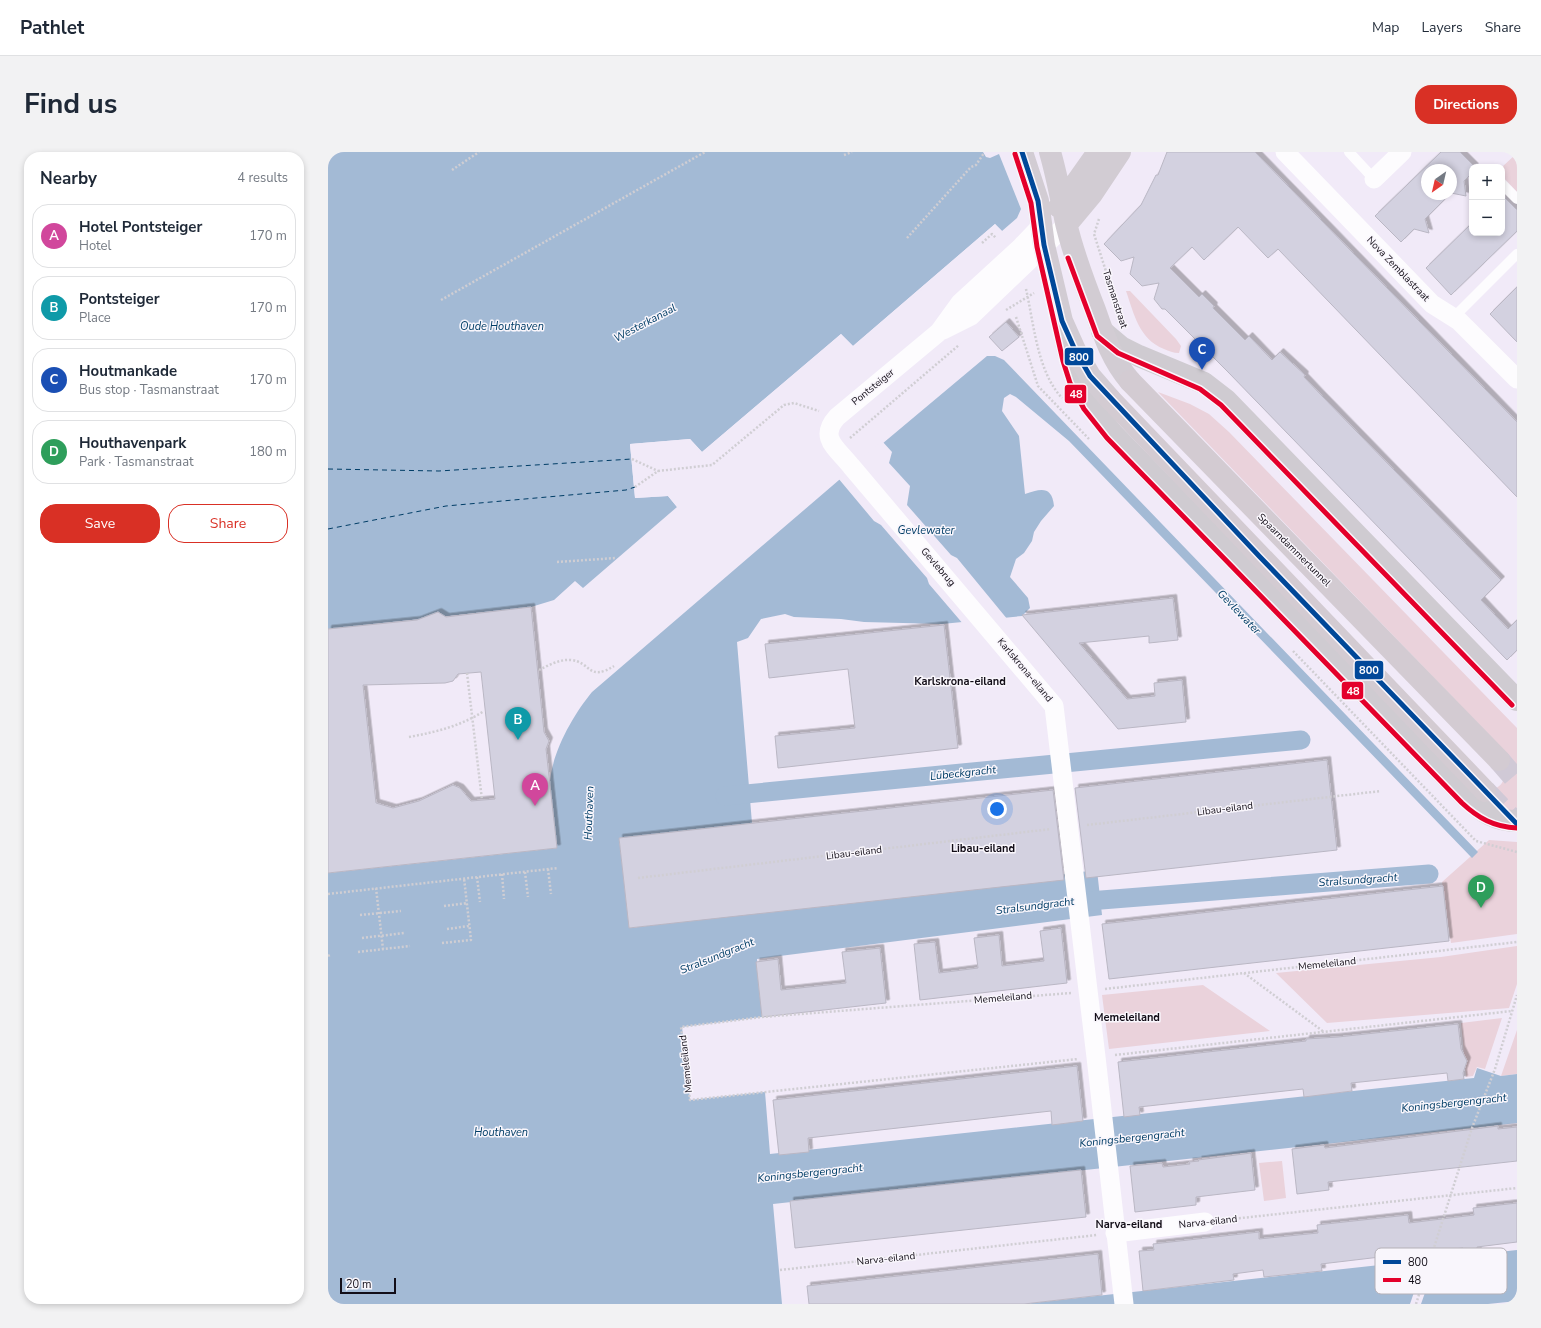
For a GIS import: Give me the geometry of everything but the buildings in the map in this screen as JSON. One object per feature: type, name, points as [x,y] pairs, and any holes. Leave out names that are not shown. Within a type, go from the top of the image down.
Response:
[{"type":"highway","name":"Spaarndammertunnel","points":[[1130,381],[1499,760]]},
{"type":"highway","points":[[1110,399],[1485,791]]},
{"type":"main road","points":[[1022,152],[1034,188],[1062,321],[1075,350],[1090,376],[1110,399]]},
{"type":"main road","points":[[1031,152],[1065,200],[1097,203]]},
{"type":"main road","points":[[1050,152],[1065,200],[1076,258],[1102,331]]},
{"type":"main road","points":[[1043,236],[1065,200],[1098,152]]},
{"type":"main road","points":[[1097,203],[1120,152]]},
{"type":"main road","points":[[1065,200],[1097,203]]},
{"type":"main road","name":"Spaarndammertunnel","points":[[1102,331],[1116,363],[1130,381]]},
{"type":"street","name":"Nova Zemblastraat","points":[[1285,152],[1432,304],[1454,317],[1517,379]]},
{"type":"street","points":[[1374,179],[1402,152]]},
{"type":"street","name":"Pontsteiger","points":[[851,466],[830,441],[828,433],[830,425],[837,417],[939,332],[960,303],[1020,248],[1043,236]]},
{"type":"street","points":[[1062,321],[1070,359],[1077,381],[1090,405],[1112,433],[1467,798],[1482,812],[1507,821],[1517,821]]},
{"type":"street","name":"Tasmanstraat","points":[[1102,331],[1121,347],[1204,383],[1226,400],[1514,690]]},
{"type":"street","name":"Gevlebrug","points":[[851,466],[993,632]]},
{"type":"street","name":"Karlskrona-eiland","points":[[993,632],[1054,706],[1059,733],[1069,827]]},
{"type":"street","points":[[1069,827],[1123,1295]]},
{"type":"street","name":"Narva-eiland","points":[[1116,1233],[1205,1222]]},
{"type":"lane","points":[[1349,152],[1374,179]]},
{"type":"lane","points":[[1505,187],[1517,199]]},
{"type":"lane","points":[[1454,317],[1517,254]]},
{"type":"path","points":[[452,170],[479,152]]},
{"type":"path","points":[[441,300],[705,152]]},
{"type":"path","points":[[844,155],[852,152]]},
{"type":"path","points":[[907,238],[971,167],[976,165],[984,153]]},
{"type":"path","name":"Tasmanstraat","points":[[1097,203],[1094,234],[1120,316]]},
{"type":"path","points":[[982,243],[992,234],[996,238]]},
{"type":"path","points":[[1003,311],[1028,298]]},
{"type":"path","points":[[865,425],[961,342]]},
{"type":"path","points":[[635,487],[658,471],[712,465],[784,405],[794,403],[837,417]]},
{"type":"path","points":[[632,459],[658,471]]},
{"type":"path","points":[[557,562],[616,558]]},
{"type":"path","points":[[539,670],[563,660],[577,661],[593,672],[604,672],[614,666]]},
{"type":"path","points":[[467,673],[482,800]]},
{"type":"path","points":[[409,738],[440,731],[472,718],[484,711]]},
{"type":"path","name":"Libau-eiland","points":[[638,878],[1381,791]]},
{"type":"path","points":[[328,894],[558,868]]},
{"type":"path","points":[[548,869],[551,894]]},
{"type":"path","points":[[525,872],[528,897]]},
{"type":"path","points":[[502,874],[504,899]]},
{"type":"path","points":[[477,877],[480,902]]},
{"type":"path","points":[[442,943],[471,940],[464,878]]},
{"type":"path","points":[[376,888],[383,949]]},
{"type":"path","points":[[444,906],[467,903]]},
{"type":"path","points":[[360,915],[401,911]]},
{"type":"path","points":[[446,929],[469,926]]},
{"type":"path","points":[[362,938],[404,933]]},
{"type":"path","name":"Memeleiland","points":[[1512,1011],[690,1100],[682,1027],[762,1017],[1088,991],[1517,942]]},
{"type":"path","points":[[358,952],[410,946]]},
{"type":"path","points":[[1244,973],[1325,1032]]},
{"type":"path","points":[[1434,1248],[1472,1128],[1495,1069],[1517,995]]},
{"type":"path","name":"Narva-eiland","points":[[1205,1222],[1450,1197],[1517,1188]]},
{"type":"path","name":"Narva-eiland","points":[[780,1270],[1116,1233]]},
{"type":"path","points":[[1416,1304],[1419,1294]]},
{"type":"shaded area","points":[[1517,153],[1517,192],[1505,179],[1505,164]]},
{"type":"shaded area","points":[[1126,291],[1130,291],[1176,339],[1181,346],[1179,353],[1156,345],[1143,332],[1135,317]]},
{"type":"shaded area","points":[[1158,392],[1190,404],[1209,414],[1229,432],[1517,728],[1517,811],[1500,811],[1478,794],[1498,787],[1505,776],[1508,760],[1498,744]]},
{"type":"shaded area","points":[[1489,840],[1517,842],[1517,934],[1451,943],[1442,882]]},
{"type":"shaded area","points":[[1517,946],[1517,984],[1509,1008],[1327,1023],[1276,973],[1441,957]]},
{"type":"shaded area","points":[[1203,985],[1270,1031],[1109,1049],[1102,995]]},
{"type":"shaded area","points":[[1502,1018],[1485,1069],[1477,1067],[1473,1076],[1466,1077],[1461,1023]]},
{"type":"shaded area","points":[[1517,1030],[1517,1074],[1501,1076]]},
{"type":"shaded area","points":[[1282,1161],[1286,1198],[1264,1201],[1259,1163]]},
{"type":"water","name":"Oude Houthaven","points":[[328,152],[983,152],[986,157],[990,158],[999,154],[1021,209],[1017,218],[1002,231],[995,224],[853,346],[841,334],[702,452],[690,439],[630,444],[635,498],[668,496],[677,507],[583,588],[575,581],[554,600],[531,607],[328,629]]},
{"type":"water","points":[[987,356],[995,356],[1004,360],[1478,852],[1472,858],[1069,441],[1016,397],[1010,394],[1004,398],[1002,411],[1019,436],[1025,494],[1044,490],[1051,495],[1054,506],[1041,521],[1034,532],[1032,541],[1024,553],[1016,559],[1010,577],[1028,598],[1030,608],[1022,616],[942,624],[864,622],[841,619],[794,617],[785,614],[761,619],[748,638],[737,642],[752,823],[619,838],[630,928],[1097,870],[1102,915],[757,959],[762,1017],[682,1027],[690,1100],[765,1092],[770,1154],[1474,1078],[1477,1068],[1501,1076],[1517,1074],[1517,1123],[773,1204],[782,1304],[328,1304],[328,873],[557,848],[550,786],[551,774],[558,749],[570,724],[592,692],[839,480]]},
{"type":"water","points":[[1517,1250],[1517,1301],[1488,1304],[1023,1304],[1375,1266],[1375,1294],[1507,1294],[1507,1251]]},
{"type":"pier","points":[[995,224],[1002,231],[1000,232],[995,227],[854,348],[851,348],[841,336],[703,454],[700,454],[689,441],[632,445],[637,496],[669,494],[679,506],[677,507],[668,496],[635,498],[630,444],[690,439],[702,452],[841,334],[853,346]]},
{"type":"pier","points":[[882,441],[892,452],[889,463],[910,486],[907,505],[951,555],[957,558],[1008,620],[964,625],[929,584],[927,578],[881,525],[874,521],[838,478]]},
{"type":"pier","points":[[1413,1294],[1425,1294],[1421,1304],[1410,1304]]},
{"type":"waterway","name":"Lübeckgracht","points":[[725,796],[1301,740]]},
{"type":"waterway","name":"Stralsundgracht","points":[[1076,902],[1429,874]]},
{"type":"ferry route","points":[[328,469],[439,471],[632,459]]},
{"type":"ferry route","points":[[328,529],[446,506],[626,490],[635,487]]},
{"type":"tunnel","points":[[1499,760],[1517,781]]},
{"type":"tunnel","points":[[1485,791],[1517,824]]},
{"type":"transit line","name":"800","points":[[1022,152],[1038,201],[1044,245],[1062,321],[1075,350],[1090,376],[1260,557],[1517,824]]},
{"type":"transit line","name":"48","points":[[1015,154],[1031,203],[1037,247],[1063,361],[1070,383],[1084,409],[1107,438],[1462,803],[1487,821],[1501,826],[1517,828]]},
{"type":"transit line","name":"48","points":[[1068,258],[1097,336],[1118,353],[1200,389],[1221,405],[1512,705]]},
{"type":"place","name":"Houtmankade","points":[[1202,370]]},
{"type":"place","name":"Pontsteiger","points":[[518,740]]},
{"type":"place","name":"Hotel Pontsteiger","points":[[535,806]]},
{"type":"place","name":"Houthavenpark","points":[[1481,908]]},
{"type":"district","name":"Karlskrona-eiland","points":[[960,681]]},
{"type":"district","name":"Libau-eiland","points":[[983,848]]},
{"type":"district","name":"Memeleiland","points":[[1127,1017]]},
{"type":"district","name":"Narva-eiland","points":[[1129,1224]]},
{"type":"water label","name":"Westerkanaal","points":[[645,323]]},
{"type":"water label","name":"Gevlewater","points":[[926,530]]},
{"type":"water label","name":"Gevlewater","points":[[1239,612]]},
{"type":"water label","name":"Houthaven","points":[[589,813]]},
{"type":"water label","name":"Koningsbergengracht","points":[[1454,1103]]},
{"type":"water label","name":"Houthaven","points":[[501,1132]]},
{"type":"water label","name":"Koningsbergengracht","points":[[1132,1138]]},
{"type":"water label","name":"Koningsbergengracht","points":[[810,1173]]}]
